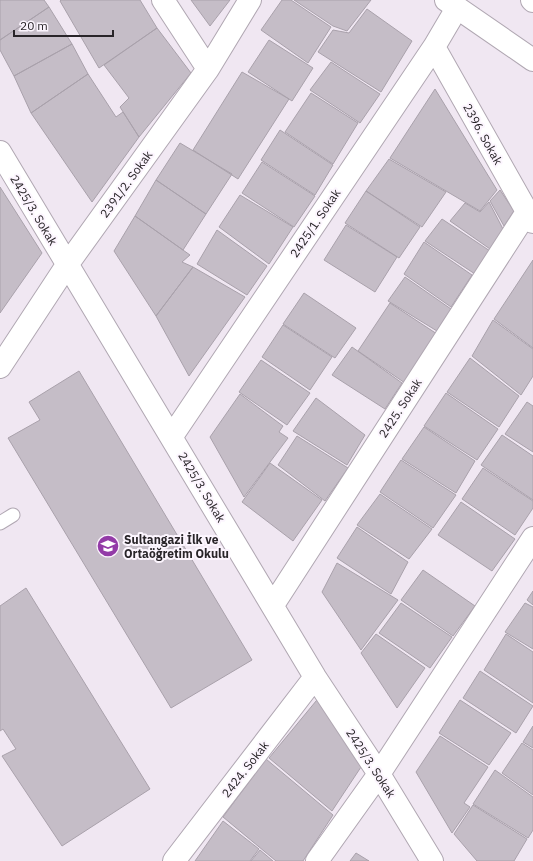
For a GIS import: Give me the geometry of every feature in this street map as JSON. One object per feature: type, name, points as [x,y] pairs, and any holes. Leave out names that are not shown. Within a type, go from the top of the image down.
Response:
[{"type":"street","points":[[163,0],[208,69]]},
{"type":"street","name":"2391/2. Sokak","points":[[0,367],[67,265],[208,69],[250,0]]},
{"type":"street","points":[[452,4],[533,60]]},
{"type":"street","name":"2425/1. Sokak","points":[[172,436],[434,47],[452,4]]},
{"type":"street","name":"2396. Sokak","points":[[434,47],[530,217]]},
{"type":"street","name":"2425/3. Sokak","points":[[0,152],[316,677],[379,774],[432,861]]},
{"type":"street","name":"2425. Sokak","points":[[273,605],[530,217]]},
{"type":"street","points":[[317,861],[379,774],[533,538]]},
{"type":"street","name":"2424. Sokak","points":[[174,861],[316,677]]},
{"type":"lane","points":[[0,523],[13,515]]},
{"type":"building","points":[[0,0],[44,0],[49,7],[0,40]]},
{"type":"building","points":[[140,0],[157,28],[99,68],[60,1]]},
{"type":"building","points":[[191,0],[230,0],[210,26]]},
{"type":"building","points":[[282,0],[291,0],[331,27],[308,63],[261,30]]},
{"type":"building","points":[[294,0],[371,0],[347,31],[333,26]]},
{"type":"building","points":[[49,7],[72,44],[14,76],[0,50],[0,40]]},
{"type":"building","points":[[367,9],[412,41],[381,92],[318,52],[333,30],[349,33]]},
{"type":"building","points":[[157,28],[191,73],[139,137],[120,107],[129,98],[104,65]]},
{"type":"building","points":[[269,40],[313,68],[292,101],[248,72]]},
{"type":"building","points":[[72,44],[88,74],[31,113],[14,76]]},
{"type":"building","points":[[331,62],[380,94],[360,123],[310,90]]},
{"type":"building","points":[[242,72],[289,99],[238,179],[193,150]]},
{"type":"building","points":[[88,74],[116,117],[123,112],[139,137],[92,202],[31,113]]},
{"type":"building","points":[[435,89],[497,190],[480,211],[390,158]]},
{"type":"building","points":[[311,93],[358,123],[333,164],[285,132]]},
{"type":"building","points":[[280,130],[333,165],[315,195],[261,160]]},
{"type":"building","points":[[180,143],[232,174],[206,214],[156,180]]},
{"type":"building","points":[[389,159],[446,192],[422,227],[366,191]]},
{"type":"building","points":[[262,162],[315,196],[294,227],[242,193]]},
{"type":"building","points":[[156,180],[206,214],[183,250],[135,216]]},
{"type":"building","points":[[0,187],[42,253],[0,313]]},
{"type":"building","points":[[500,190],[514,211],[504,226],[490,201]]},
{"type":"building","points":[[366,191],[420,227],[399,258],[345,223]]},
{"type":"building","points":[[240,195],[293,227],[269,264],[219,227]]},
{"type":"building","points":[[489,202],[503,229],[490,249],[450,221],[465,203],[480,212]]},
{"type":"building","points":[[135,216],[190,255],[182,262],[193,267],[156,316],[114,251]]},
{"type":"building","points":[[442,219],[490,251],[475,274],[425,241]]},
{"type":"building","points":[[346,225],[397,257],[375,292],[324,260]]},
{"type":"building","points":[[217,230],[267,266],[247,295],[197,264]]},
{"type":"building","points":[[424,242],[472,275],[451,307],[404,274]]},
{"type":"building","points":[[533,260],[533,348],[494,319]]},
{"type":"building","points":[[193,267],[245,297],[189,376],[156,316]]},
{"type":"building","points":[[405,277],[451,309],[437,331],[388,301]]},
{"type":"building","points":[[304,293],[356,328],[335,358],[283,324]]},
{"type":"building","points":[[390,303],[437,334],[405,383],[358,351]]},
{"type":"building","points":[[493,320],[533,349],[533,376],[521,395],[472,356]]},
{"type":"building","points":[[283,325],[332,357],[310,390],[262,357]]},
{"type":"building","points":[[352,347],[402,383],[385,409],[332,375]]},
{"type":"building","points":[[470,358],[519,396],[499,427],[447,392]]},
{"type":"building","points":[[261,360],[310,393],[287,425],[239,392]]},
{"type":"building","points":[[79,371],[252,660],[171,708],[8,438],[40,420],[29,402]]},
{"type":"building","points":[[446,393],[498,429],[477,460],[424,426]]},
{"type":"building","points":[[240,394],[283,426],[279,432],[288,438],[244,497],[210,437]]},
{"type":"building","points":[[316,398],[365,435],[347,465],[293,431]]},
{"type":"building","points":[[527,402],[533,406],[533,452],[505,434]]},
{"type":"building","points":[[424,427],[475,461],[456,493],[402,459]]},
{"type":"building","points":[[502,435],[533,456],[533,500],[481,465]]},
{"type":"building","points":[[297,436],[348,468],[325,501],[278,465]]},
{"type":"building","points":[[401,460],[456,495],[433,528],[380,492]]},
{"type":"building","points":[[270,463],[322,500],[293,541],[242,502]]},
{"type":"building","points":[[483,468],[533,501],[533,508],[515,535],[462,499]]},
{"type":"building","points":[[380,494],[432,529],[409,559],[357,525]]},
{"type":"building","points":[[461,502],[515,539],[492,571],[438,535]]},
{"type":"building","points":[[357,527],[408,562],[391,594],[337,558]]},
{"type":"building","points":[[337,563],[398,600],[361,650],[322,592]]},
{"type":"building","points":[[423,570],[475,606],[453,636],[401,600]]},
{"type":"building","points":[[26,588],[150,789],[62,846],[2,756],[16,749],[3,729],[0,731],[0,606]]},
{"type":"building","points":[[533,591],[533,605],[527,600]]},
{"type":"building","points":[[401,603],[452,637],[430,668],[379,633]]},
{"type":"building","points":[[525,603],[533,607],[533,649],[505,632]]},
{"type":"building","points":[[376,634],[425,668],[397,708],[361,653]]},
{"type":"building","points":[[506,634],[533,652],[533,703],[484,670]]},
{"type":"building","points":[[480,671],[533,706],[516,733],[463,698]]},
{"type":"building","points":[[321,695],[363,764],[332,811],[269,758]]},
{"type":"building","points":[[460,700],[511,733],[489,765],[439,733]]},
{"type":"building","points":[[533,726],[533,748],[523,742]]},
{"type":"building","points":[[440,736],[488,767],[464,803],[470,807],[452,833],[416,772]]},
{"type":"building","points":[[522,743],[533,750],[533,795],[502,773]]},
{"type":"building","points":[[266,759],[333,815],[303,861],[276,861],[223,817]]},
{"type":"building","points":[[495,770],[533,797],[533,830],[528,838],[473,804]]},
{"type":"building","points":[[473,805],[527,839],[514,861],[477,861],[454,834]]},
{"type":"building","points":[[223,821],[259,849],[250,861],[195,861]]},
{"type":"building","points":[[260,850],[273,861],[251,861]]},
{"type":"building","points":[[356,853],[369,861],[350,861]]},
{"type":"place","name":"Sultangazi İlk ve Ortaöğretim Okulu","points":[[108,546]]}]
